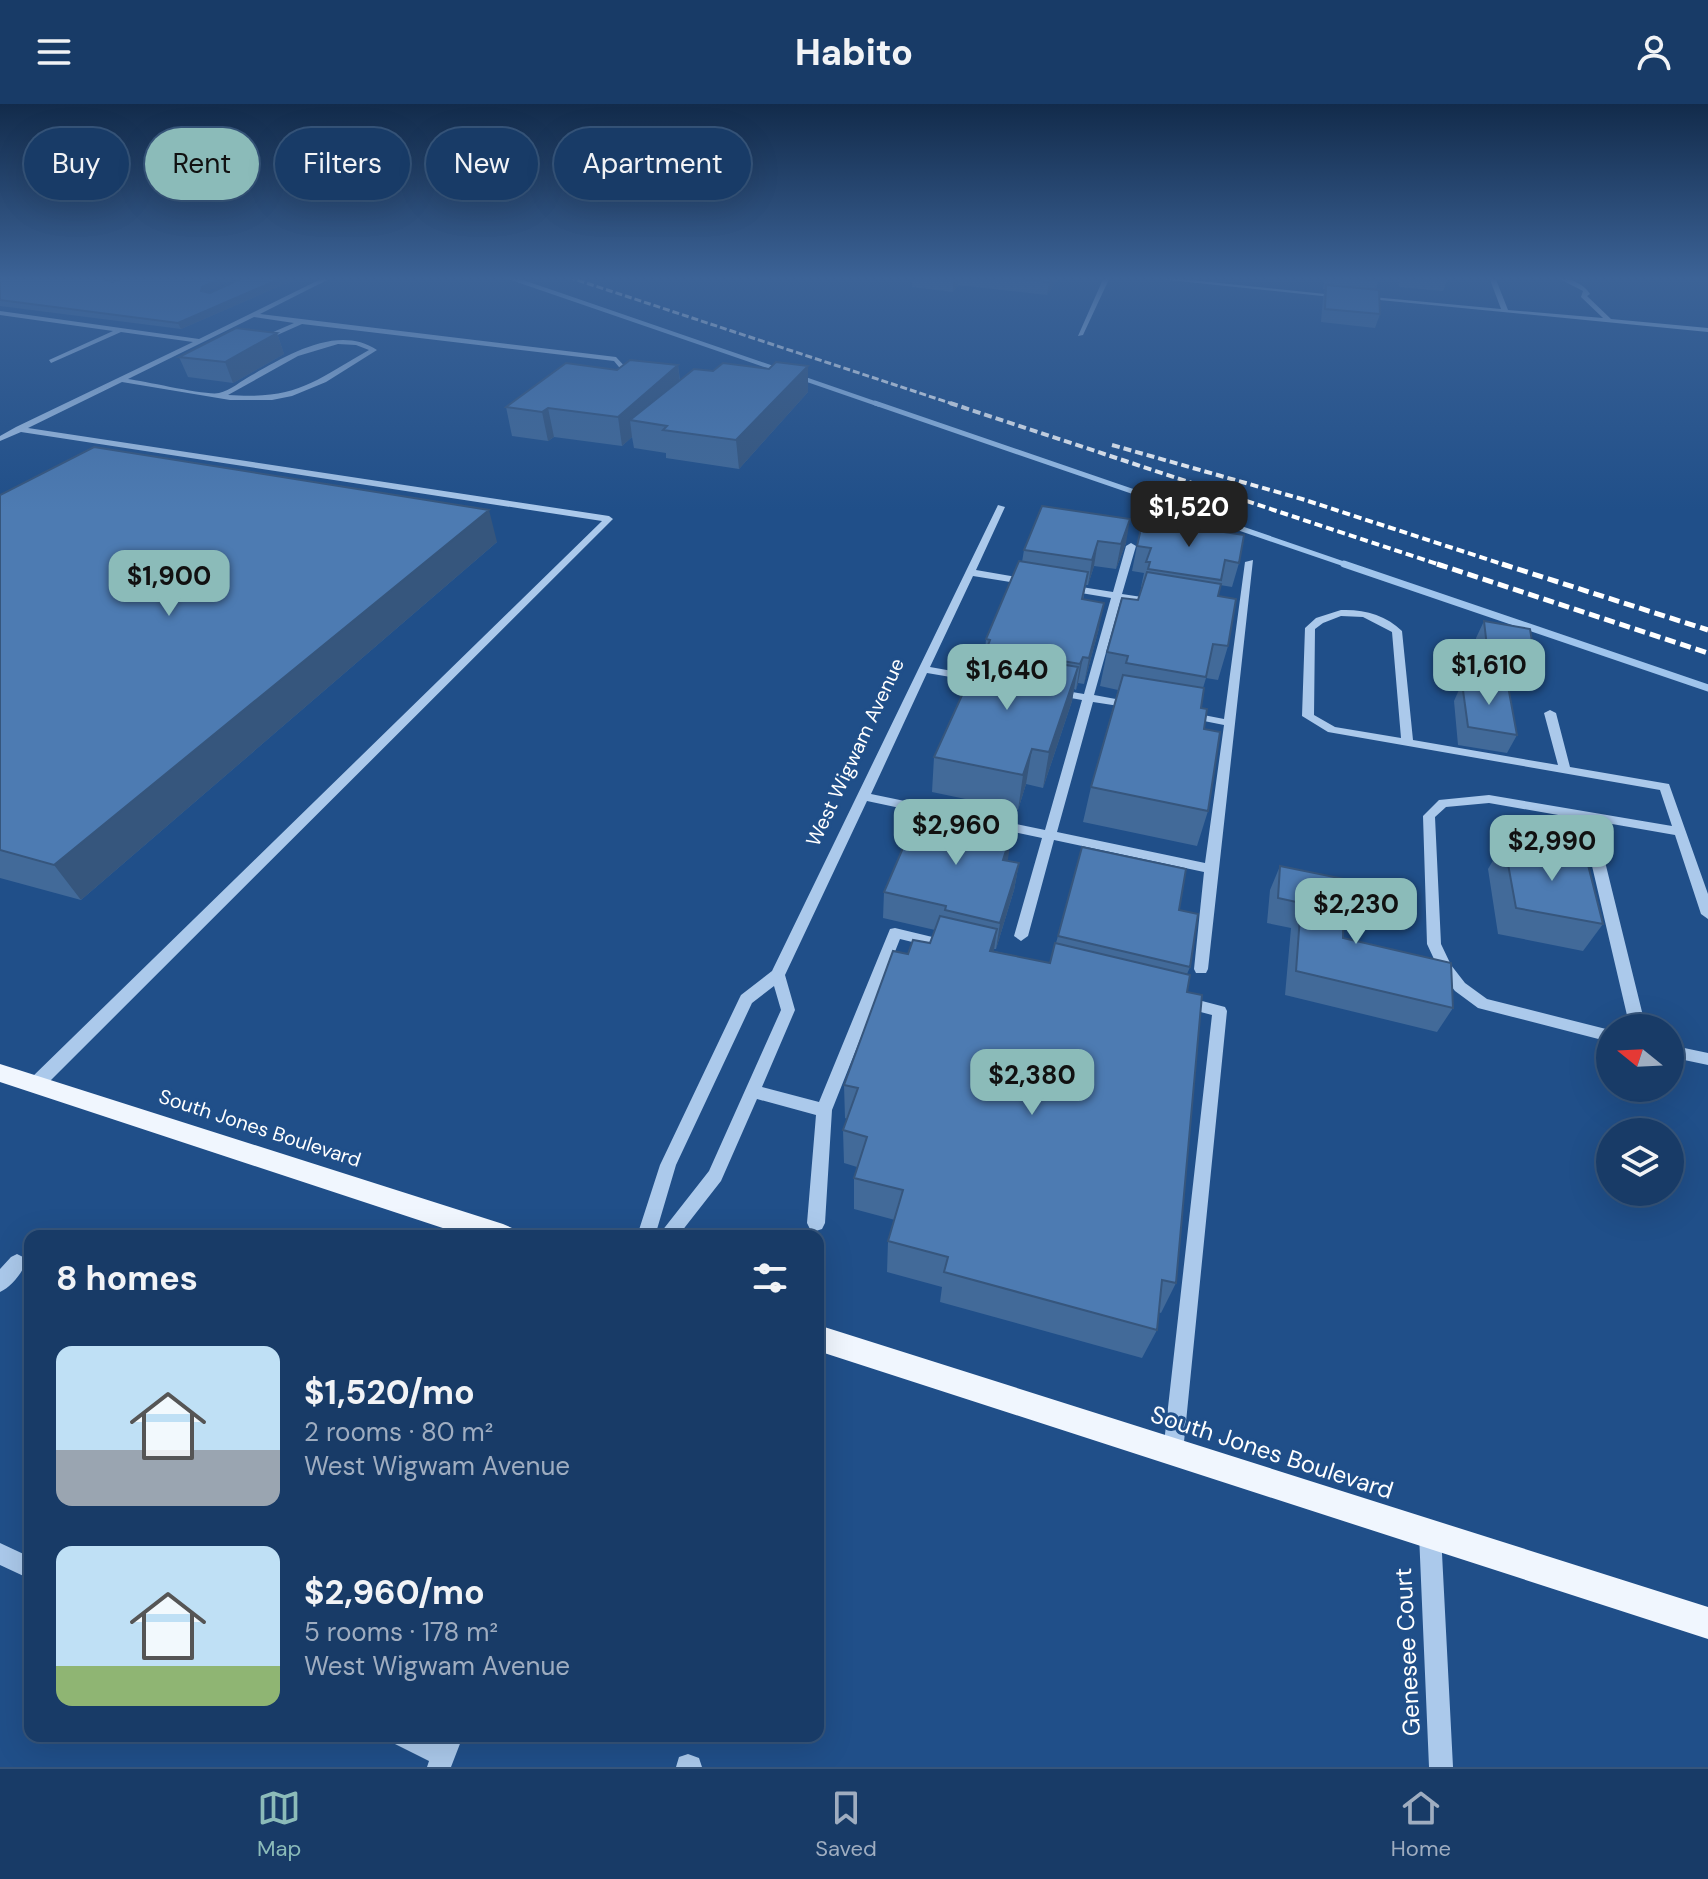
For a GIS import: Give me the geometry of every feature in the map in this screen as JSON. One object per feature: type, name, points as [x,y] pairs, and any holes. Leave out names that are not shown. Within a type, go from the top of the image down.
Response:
[{"type":"main road","name":"South Jones Boulevard","points":[[0,1073],[485,1230]]},
{"type":"main road","name":"South Jones Boulevard","points":[[824,1340],[1708,1623]]},
{"type":"street","points":[[51,361],[65,355]]},
{"type":"street","points":[[0,439],[173,355]]},
{"type":"street","points":[[220,396],[300,355]]},
{"type":"street","points":[[122,380],[258,399],[295,393],[366,355]]},
{"type":"street","points":[[579,355],[616,359],[626,372],[640,373]]},
{"type":"street","points":[[162,385],[175,378]]},
{"type":"street","points":[[19,429],[609,519],[36,1084]]},
{"type":"street","name":"West Wigwam Avenue","points":[[648,1230],[668,1165],[746,999],[778,975],[1001,507]]},
{"type":"street","points":[[1021,936],[1131,546]]},
{"type":"street","points":[[1201,969],[1250,562]]},
{"type":"street","points":[[969,572],[1043,584]]},
{"type":"street","points":[[1058,586],[1164,603]]},
{"type":"street","points":[[1407,743],[1397,631],[1386,621],[1367,615],[1345,612],[1323,615],[1310,628],[1308,716],[1332,730],[1407,743],[1665,787],[1708,914]]},
{"type":"street","points":[[1227,614],[1243,616]]},
{"type":"street","points":[[923,669],[999,682]]},
{"type":"street","points":[[1045,690],[1152,709]]},
{"type":"street","points":[[1167,712],[1229,723]]},
{"type":"street","points":[[1550,713],[1565,770]]},
{"type":"street","points":[[863,796],[1211,869]]},
{"type":"street","points":[[1596,1032],[1483,1004],[1460,987],[1445,968],[1434,944],[1429,816],[1443,803],[1489,799],[1681,832]]},
{"type":"street","points":[[1587,816],[1635,1014]]},
{"type":"street","points":[[816,1223],[824,1110],[895,933],[967,950]]},
{"type":"street","points":[[672,1230],[715,1176],[788,1010],[778,975]]},
{"type":"street","points":[[1161,997],[1220,1011],[1173,1452]]},
{"type":"street","points":[[1684,1054],[1708,1059]]},
{"type":"street","points":[[753,1091],[824,1110]]},
{"type":"street","points":[[0,1283],[17,1263]]},
{"type":"street","name":"Genesee Court","points":[[1430,1534],[1441,1767]]},
{"type":"street","points":[[0,1554],[24,1565]]},
{"type":"street","points":[[418,1742],[445,1753]]},
{"type":"building","points":[[184,355],[238,355],[225,362],[179,357]]},
{"type":"building","points":[[630,360],[678,365],[618,417],[548,408],[542,412],[506,407],[566,363],[617,370]]},
{"type":"building","points":[[776,362],[808,366],[736,440],[663,430],[667,426],[630,420],[694,369],[713,371],[723,363],[769,369]]},
{"type":"building","points":[[94,447],[489,510],[54,865],[0,850],[0,495]]},
{"type":"building","points":[[1042,506],[1130,519],[1121,544],[1098,541],[1092,560],[1024,550]]},
{"type":"building","points":[[1143,520],[1244,535],[1239,563],[1225,560],[1221,580],[1148,569],[1150,562],[1146,562],[1151,548],[1137,546]]},
{"type":"building","points":[[1019,561],[1088,572],[1082,599],[1104,603],[1089,658],[1083,657],[1080,664],[987,648],[990,640],[986,639]]},
{"type":"building","points":[[1147,572],[1221,584],[1218,596],[1236,599],[1228,646],[1213,644],[1206,677],[1126,663],[1128,656],[1107,652],[1122,598],[1138,600]]},
{"type":"building","points":[[1484,621],[1530,629],[1537,672],[1489,664]]},
{"type":"building","points":[[982,651],[1078,667],[1049,752],[1032,749],[1023,775],[934,757]]},
{"type":"building","points":[[1123,675],[1204,688],[1201,708],[1207,709],[1204,729],[1220,732],[1208,811],[1091,787]]},
{"type":"building","points":[[1467,679],[1508,686],[1517,735],[1468,727],[1462,683],[1468,684]]},
{"type":"building","points":[[918,813],[1012,832],[1003,860],[1019,863],[1000,923],[945,910],[946,906],[884,892]]},
{"type":"building","points":[[1504,842],[1586,857],[1603,924],[1516,908]]},
{"type":"building","points":[[1082,847],[1186,869],[1179,910],[1198,914],[1190,967],[1058,936]]},
{"type":"building","points":[[1280,866],[1344,879],[1343,938],[1451,963],[1453,1008],[1296,971],[1301,903],[1278,898]]},
{"type":"building","points":[[940,916],[997,929],[990,951],[1050,963],[1055,943],[1190,975],[1187,992],[1202,995],[1176,1283],[1162,1280],[1157,1330],[944,1272],[948,1257],[888,1241],[903,1190],[854,1178],[867,1137],[843,1130],[858,1088],[844,1085],[893,951],[908,954],[913,940],[930,943]]},
{"type":"waterway","points":[[734,355],[782,371]]},
{"type":"waterway","points":[[799,377],[880,405]]},
{"type":"waterway","points":[[875,403],[1350,566]]},
{"type":"waterway","points":[[1344,564],[1708,688]]},
{"type":"railway","points":[[803,355],[956,405]]},
{"type":"railway","points":[[950,403],[1443,566]]},
{"type":"railway","points":[[1112,445],[1302,499],[1508,566]]},
{"type":"railway","points":[[1437,564],[1708,653]]},
{"type":"railway","points":[[1502,564],[1708,630]]}]
